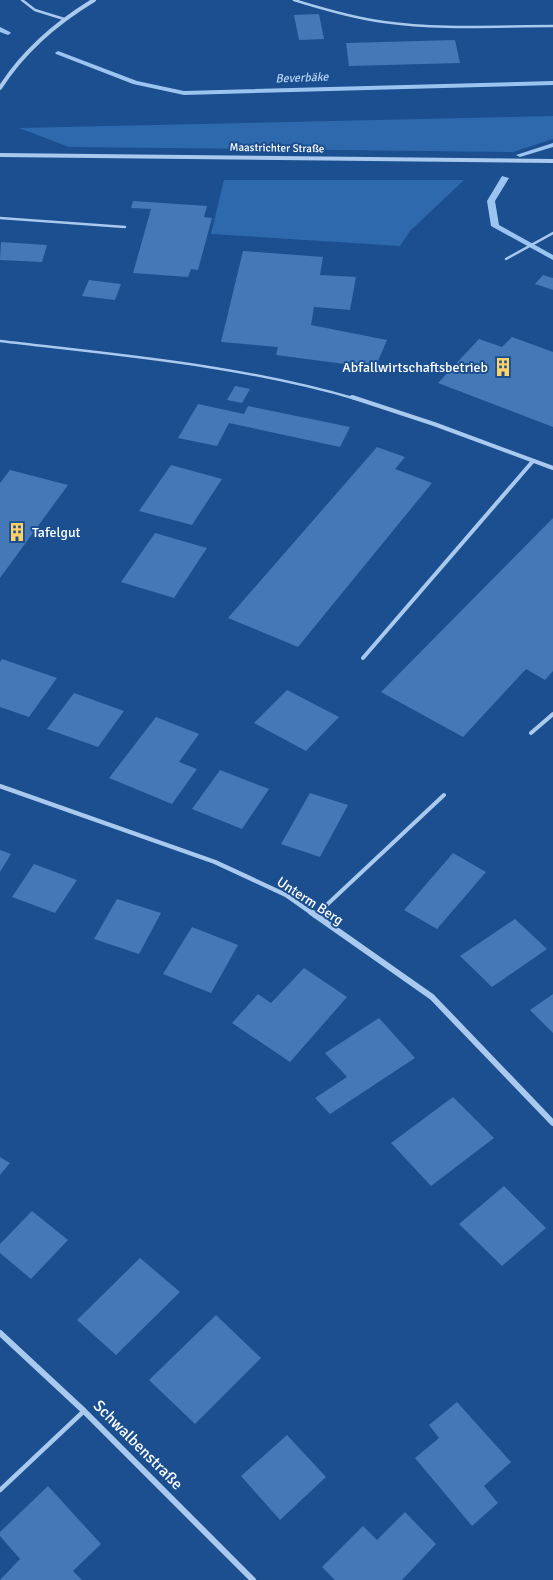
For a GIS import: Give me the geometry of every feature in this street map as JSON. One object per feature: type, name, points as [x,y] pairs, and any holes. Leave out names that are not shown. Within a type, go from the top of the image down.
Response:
[{"type":"street","points":[[0,88],[30,48],[64,19],[94,0]]},
{"type":"street","name":"Maastrichter Straße","points":[[0,154],[553,161]]},
{"type":"street","name":"Unterm Berg","points":[[0,786],[215,862],[286,895],[432,997],[553,1123]]},
{"type":"street","name":"Schwalbenstraße","points":[[0,1333],[84,1411],[254,1580]]},
{"type":"lane","points":[[22,0],[35,10],[64,19]]},
{"type":"lane","points":[[294,0],[322,9],[382,22],[421,25],[553,26]]},
{"type":"lane","points":[[0,218],[125,227]]},
{"type":"lane","points":[[506,259],[553,233]]},
{"type":"lane","points":[[0,341],[213,368],[315,388],[392,409],[553,468]]},
{"type":"lane","points":[[363,658],[533,461]]},
{"type":"lane","points":[[531,733],[553,714]]},
{"type":"lane","points":[[315,916],[444,795]]},
{"type":"lane","points":[[0,1490],[84,1411]]},
{"type":"shaded area","points":[[553,116],[553,139],[513,152],[69,147],[19,128]]},
{"type":"shaded area","points":[[224,180],[464,180],[410,231],[400,246],[211,234]]},
{"type":"building","points":[[319,14],[324,39],[299,40],[294,15]]},
{"type":"building","points":[[455,40],[460,63],[349,66],[346,43]]},
{"type":"building","points":[[133,201],[207,206],[204,217],[212,218],[198,270],[191,269],[188,277],[133,273],[151,209],[131,208]]},
{"type":"building","points":[[1,242],[47,245],[42,262],[0,260]]},
{"type":"building","points":[[243,251],[323,257],[320,275],[356,277],[350,310],[314,307],[311,325],[387,340],[375,368],[276,355],[278,347],[221,342]]},
{"type":"building","points":[[543,275],[553,278],[553,290],[535,284]]},
{"type":"building","points":[[89,280],[121,284],[115,300],[82,296]]},
{"type":"building","name":"Abfallwirtschaftsbetrieb","points":[[512,337],[553,352],[553,427],[438,383],[479,339],[502,347]]},
{"type":"building","points":[[235,386],[250,389],[242,403],[227,400]]},
{"type":"building","points":[[198,404],[244,414],[248,406],[350,427],[340,447],[229,423],[217,446],[178,438]]},
{"type":"building","points":[[377,447],[405,457],[395,469],[432,483],[298,647],[228,618]]},
{"type":"building","points":[[171,465],[222,479],[192,525],[139,511]]},
{"type":"building","name":"Tafelgut","points":[[10,470],[68,485],[0,578],[0,483]]},
{"type":"building","points":[[553,518],[553,671],[545,680],[526,669],[463,737],[381,692]]},
{"type":"building","points":[[155,533],[207,548],[174,598],[121,582]]},
{"type":"building","points":[[2,659],[57,678],[29,717],[0,707],[0,662]]},
{"type":"building","points":[[287,690],[339,717],[306,751],[254,723]]},
{"type":"building","points":[[74,693],[124,711],[98,747],[47,729]]},
{"type":"building","points":[[156,717],[199,734],[179,762],[197,769],[172,804],[109,778]]},
{"type":"building","points":[[220,770],[269,789],[242,829],[192,809]]},
{"type":"building","points":[[310,793],[348,805],[320,857],[281,844]]},
{"type":"building","points":[[0,850],[11,854],[0,872]]},
{"type":"building","points":[[453,853],[486,872],[437,929],[404,910]]},
{"type":"building","points":[[34,864],[77,880],[55,913],[12,897]]},
{"type":"building","points":[[117,899],[161,913],[139,954],[94,939]]},
{"type":"building","points":[[515,919],[547,949],[492,987],[460,956]]},
{"type":"building","points":[[192,927],[238,945],[211,993],[163,974]]},
{"type":"building","points":[[304,968],[347,997],[290,1062],[232,1023],[258,994],[271,1003]]},
{"type":"building","points":[[553,994],[553,1033],[530,1010]]},
{"type":"building","points":[[379,1018],[415,1058],[330,1114],[315,1098],[347,1077],[325,1053]]},
{"type":"building","points":[[453,1097],[494,1138],[431,1186],[391,1143]]},
{"type":"building","points":[[0,1157],[10,1163],[0,1175]]},
{"type":"building","points":[[504,1186],[546,1228],[502,1266],[459,1224]]},
{"type":"building","points":[[32,1211],[68,1240],[31,1279],[0,1253],[0,1244]]},
{"type":"building","points":[[140,1258],[180,1292],[116,1355],[77,1320]]},
{"type":"building","points":[[216,1315],[261,1358],[195,1424],[149,1380]]},
{"type":"building","points":[[457,1402],[511,1462],[484,1486],[498,1503],[472,1526],[415,1458],[439,1438],[429,1425]]},
{"type":"building","points":[[287,1435],[326,1477],[280,1520],[241,1476]]},
{"type":"building","points":[[48,1486],[101,1544],[73,1571],[82,1580],[0,1580],[20,1559],[0,1536],[0,1532]]},
{"type":"building","points":[[405,1512],[436,1544],[402,1580],[335,1580],[322,1567],[363,1526],[377,1540]]},
{"type":"waterway","name":"Beverbäke","points":[[0,29],[8,33]]},
{"type":"waterway","name":"Beverbäke","points":[[58,53],[135,83],[184,93],[553,83]]},
{"type":"waterway","name":"Beverbäke","points":[[520,155],[553,145]]},
{"type":"waterway","name":"Beverbäke","points":[[505,178],[491,201],[495,226],[553,258]]},
{"type":"place","name":"Abfallwirtschaftsbetrieb","points":[[503,367]]},
{"type":"place","name":"Tafelgut","points":[[17,532]]}]
